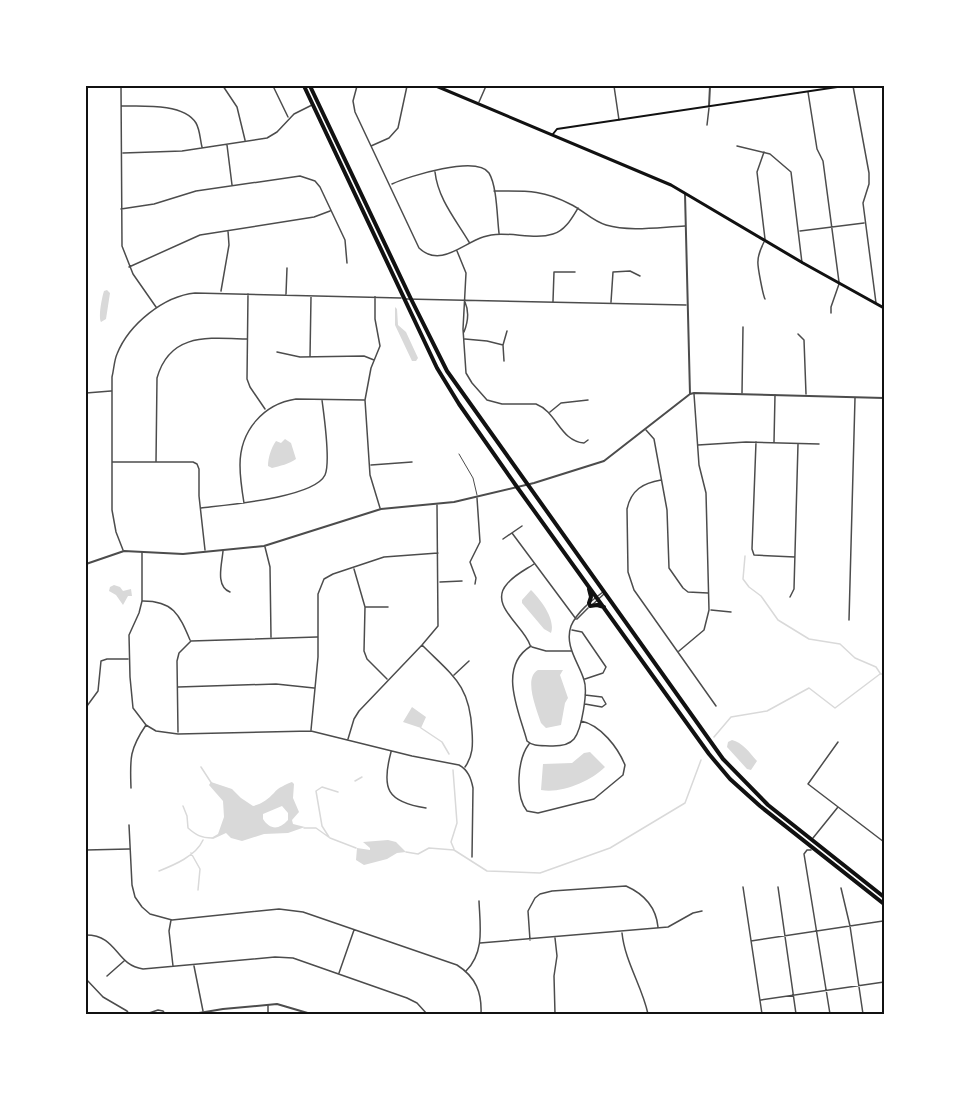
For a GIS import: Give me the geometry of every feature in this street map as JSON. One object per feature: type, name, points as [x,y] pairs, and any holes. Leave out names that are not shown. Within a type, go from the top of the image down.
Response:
[{"type":"highway","points":[[304,86],[402,298],[442,377],[517,487],[720,767],[759,806],[885,904]]},
{"type":"highway","points":[[310,86],[447,371],[526,485],[723,759],[756,794],[885,897]]},
{"type":"highway","points":[[587,583],[591,596],[590,605],[604,608]]},
{"type":"main road","points":[[436,86],[671,185],[765,242],[885,308]]},
{"type":"main road","points":[[553,134],[557,129],[844,86]]},
{"type":"street","points":[[121,86],[122,246],[129,267],[157,308]]},
{"type":"street","points":[[223,86],[237,107],[245,141]]},
{"type":"street","points":[[273,86],[289,118]]},
{"type":"street","points":[[357,86],[354,106],[419,248],[428,255],[439,257],[482,237],[500,234],[547,236],[555,234],[564,228],[578,208]]},
{"type":"street","points":[[371,146],[389,138],[398,128],[406,86]]},
{"type":"street","points":[[478,103],[486,86]]},
{"type":"street","points":[[614,86],[619,120]]},
{"type":"street","points":[[707,125],[710,86]]},
{"type":"street","points":[[853,86],[869,173],[863,204],[876,303]]},
{"type":"street","points":[[808,91],[817,149],[823,161],[839,283],[831,313]]},
{"type":"street","points":[[122,153],[169,152],[272,136],[289,118],[313,104]]},
{"type":"street","points":[[121,106],[166,107],[188,116],[197,124],[202,148]]},
{"type":"street","points":[[227,144],[232,185]]},
{"type":"street","points":[[737,146],[764,151],[776,158],[791,172],[802,263]]},
{"type":"street","points":[[764,151],[757,171],[765,242],[757,259],[765,299]]},
{"type":"street","points":[[390,185],[408,177],[435,171],[469,166],[482,167],[490,175],[500,234]]},
{"type":"street","points":[[435,171],[439,189],[450,214],[469,243]]},
{"type":"street","points":[[121,209],[154,204],[182,195],[232,185],[300,176],[309,178],[320,187],[345,240],[347,263]]},
{"type":"street","points":[[494,191],[546,193],[578,208],[597,221],[617,227],[685,226]]},
{"type":"street","points":[[685,194],[690,394]]},
{"type":"street","points":[[129,267],[209,232],[314,217],[331,210]]},
{"type":"street","points":[[799,231],[865,223]]},
{"type":"street","points":[[221,293],[229,245],[228,230]]},
{"type":"street","points":[[457,249],[465,273],[463,356],[466,373],[482,397],[501,404],[536,404],[549,413],[566,436],[578,442],[584,443],[588,440]]},
{"type":"street","points":[[286,295],[287,268]]},
{"type":"street","points":[[611,303],[613,272],[630,271],[640,276]]},
{"type":"street","points":[[553,302],[554,272],[575,272]]},
{"type":"street","points":[[124,551],[116,532],[112,510],[112,390],[115,363],[122,344],[132,330],[157,308],[186,294],[687,305]]},
{"type":"street","points":[[248,294],[248,384],[266,410]]},
{"type":"street","points":[[310,357],[311,296]]},
{"type":"street","points":[[375,297],[375,319],[380,346],[371,368],[365,400],[370,475],[381,509]]},
{"type":"street","points":[[464,332],[468,314],[465,301]]},
{"type":"street","points":[[742,394],[743,327]]},
{"type":"street","points":[[504,361],[503,345],[507,331]]},
{"type":"street","points":[[798,334],[804,340],[806,395]]},
{"type":"street","points":[[156,462],[157,378],[166,358],[186,342],[194,339],[247,339]]},
{"type":"street","points":[[464,339],[503,345]]},
{"type":"street","points":[[277,352],[310,357],[364,356],[375,361]]},
{"type":"street","points":[[86,393],[112,390]]},
{"type":"street","points":[[678,651],[704,630],[709,610],[706,493],[700,475],[694,393]]},
{"type":"street","points":[[86,564],[124,551],[183,554],[264,546],[381,509],[437,504],[526,485],[604,461],[694,393],[885,398]]},
{"type":"street","points":[[774,442],[775,394]]},
{"type":"street","points":[[849,620],[855,398]]},
{"type":"street","points":[[201,508],[264,501],[314,485],[321,480],[327,468],[322,400]]},
{"type":"street","points":[[244,503],[240,465],[241,451],[250,428],[266,410],[286,401],[365,400]]},
{"type":"street","points":[[549,413],[561,403],[588,400]]},
{"type":"street","points":[[646,430],[654,439],[667,510],[669,568],[688,592],[709,593]]},
{"type":"street","points":[[698,445],[756,442],[819,444]]},
{"type":"street","points":[[756,442],[752,549],[754,555],[795,557]]},
{"type":"street","points":[[790,597],[794,589],[798,444]]},
{"type":"street","points":[[112,462],[193,462],[197,464],[200,469],[201,508],[206,552]]},
{"type":"street","points":[[370,465],[412,462]]},
{"type":"street","points":[[661,480],[643,485],[628,502],[630,584],[716,706]]},
{"type":"street","points":[[475,584],[476,578],[470,562],[480,542],[477,497]]},
{"type":"street","points":[[348,740],[354,719],[359,711],[438,626],[437,504]]},
{"type":"street","points":[[503,539],[522,526]]},
{"type":"street","points":[[512,533],[576,620]]},
{"type":"street","points":[[264,546],[270,567],[271,637]]},
{"type":"street","points":[[224,550],[221,585],[224,590],[230,592]]},
{"type":"street","points":[[142,551],[142,602],[129,634],[129,658],[133,708],[146,725],[167,734],[311,731],[391,751],[453,763],[464,768],[471,777],[474,788],[472,857]]},
{"type":"street","points":[[311,731],[320,586],[324,579],[333,574],[394,555],[438,553]]},
{"type":"street","points":[[534,564],[506,585],[502,600],[506,611],[525,634],[531,646],[546,651],[572,651]]},
{"type":"street","points":[[353,568],[365,607],[364,651],[367,659],[388,680]]},
{"type":"street","points":[[439,582],[462,581]]},
{"type":"street","points":[[529,744],[566,744],[574,740],[585,695],[584,680],[572,651],[571,630],[582,613],[603,593]]},
{"type":"street","points":[[142,602],[153,602],[171,607],[178,614],[191,640]]},
{"type":"street","points":[[365,607],[388,608]]},
{"type":"street","points":[[709,610],[730,612]]},
{"type":"street","points":[[571,630],[582,632],[606,667],[603,673],[584,680]]},
{"type":"street","points":[[178,734],[177,661],[179,653],[191,640],[318,637]]},
{"type":"street","points":[[422,645],[453,675],[463,689],[471,713],[472,752],[464,768]]},
{"type":"street","points":[[529,744],[512,676],[517,659],[531,646]]},
{"type":"street","points":[[86,713],[87,706],[98,690],[101,661],[129,658]]},
{"type":"street","points":[[453,675],[469,661]]},
{"type":"street","points":[[177,687],[276,684],[315,688]]},
{"type":"street","points":[[584,704],[602,708],[606,704],[602,698],[585,695]]},
{"type":"street","points":[[529,744],[524,751],[519,784],[523,804],[527,811],[538,813],[594,799],[623,775],[625,765],[607,737],[591,724],[580,721]]},
{"type":"street","points":[[131,788],[131,752],[146,725]]},
{"type":"street","points":[[838,742],[808,783],[885,842]]},
{"type":"street","points":[[391,751],[385,778],[390,794],[405,803],[426,808]]},
{"type":"street","points":[[812,840],[838,806]]},
{"type":"street","points":[[129,825],[132,885],[135,897],[150,914],[171,920],[289,909],[318,917],[457,965],[466,971],[479,990],[482,1014]]},
{"type":"street","points":[[86,850],[130,849]]},
{"type":"street","points":[[815,850],[808,850],[804,854],[830,1014]]},
{"type":"street","points":[[530,940],[528,911],[531,904],[540,894],[552,891],[626,886],[653,907],[658,928]]},
{"type":"street","points":[[742,887],[762,1014]]},
{"type":"street","points":[[778,887],[796,1014]]},
{"type":"street","points":[[841,888],[850,926],[863,1014]]},
{"type":"street","points":[[466,971],[476,958],[480,943],[479,901]]},
{"type":"street","points":[[480,943],[668,927],[693,913],[702,911]]},
{"type":"street","points":[[171,920],[169,931],[173,967]]},
{"type":"street","points":[[751,941],[883,921],[885,932]]},
{"type":"street","points":[[339,974],[354,930]]},
{"type":"street","points":[[622,932],[625,953],[642,992],[648,1014]]},
{"type":"street","points":[[86,935],[99,936],[131,966],[142,969],[283,956],[406,998],[417,1003],[428,1014]]},
{"type":"street","points":[[555,938],[557,956],[554,976],[555,1014]]},
{"type":"street","points":[[107,976],[124,960]]},
{"type":"street","points":[[194,965],[203,1012]]},
{"type":"street","points":[[86,978],[103,997],[129,1014]]},
{"type":"street","points":[[760,1001],[885,982]]},
{"type":"street","points":[[193,1014],[268,1004],[277,1004],[311,1014]]},
{"type":"street","points":[[268,1004],[268,1014]]},
{"type":"street","points":[[223,1009],[223,1014]]},
{"type":"street","points":[[146,1014],[158,1010],[165,1014]]},
{"type":"lane","points":[[459,454],[473,478],[477,497]]},
{"type":"shaded area","points":[[107,290],[110,293],[106,319],[101,322],[101,302],[104,291]]},
{"type":"shaded area","points":[[395,307],[398,325],[406,332],[418,358],[416,361],[412,361],[395,325]]},
{"type":"shaded area","points":[[285,439],[291,443],[296,459],[272,468],[268,466],[274,444],[276,441],[281,443]]},
{"type":"shaded area","points":[[114,585],[123,591],[131,589],[132,596],[128,596],[123,605],[116,595],[109,591]]},
{"type":"shaded area","points":[[531,590],[543,604],[549,616],[551,633],[544,629],[522,603]]},
{"type":"shaded area","points":[[538,670],[563,670],[560,675],[568,698],[561,725],[546,728],[541,723],[531,687],[534,674]]},
{"type":"shaded area","points":[[412,707],[426,717],[421,728],[403,722]]},
{"type":"shaded area","points":[[732,740],[742,745],[757,761],[751,770],[747,769],[727,747],[728,742]]},
{"type":"shaded area","points":[[590,752],[605,767],[599,772],[566,788],[541,790],[543,764],[572,763],[584,753]]},
{"type":"shaded area","points":[[211,782],[232,789],[253,806],[265,801],[277,789],[292,782],[294,784],[293,798],[299,812],[292,820],[293,824],[305,827],[288,833],[264,834],[242,841],[231,838],[226,833],[213,839],[211,838],[218,834],[224,817],[223,801],[209,785]],"holes":[[[282,806],[288,813],[288,820],[278,827],[272,827],[263,819],[263,814]]]},
{"type":"shaded area","points":[[388,840],[396,842],[406,852],[364,865],[356,860],[357,848],[370,850],[363,842]]},
{"type":"waterway","points":[[745,556],[743,579],[761,596],[778,620],[809,639],[840,644],[855,658],[876,667],[880,673]]},
{"type":"waterway","points":[[714,737],[731,717],[767,711],[809,688],[835,708],[880,674],[884,674]]},
{"type":"waterway","points":[[421,728],[442,742],[449,754]]},
{"type":"waterway","points":[[406,852],[418,854],[429,848],[454,850],[487,871],[540,873],[610,848],[685,803],[701,760]]},
{"type":"waterway","points":[[201,767],[212,784]]},
{"type":"waterway","points":[[453,770],[457,823],[451,842],[454,849]]},
{"type":"waterway","points":[[355,781],[362,777]]},
{"type":"waterway","points":[[329,837],[322,826],[316,791],[322,787],[338,792]]},
{"type":"waterway","points":[[183,806],[188,828],[199,836],[212,838]]},
{"type":"waterway","points":[[304,828],[316,828],[330,838],[356,848]]},
{"type":"waterway","points":[[159,871],[190,855],[203,840]]},
{"type":"waterway","points":[[191,853],[200,869],[198,890]]}]
